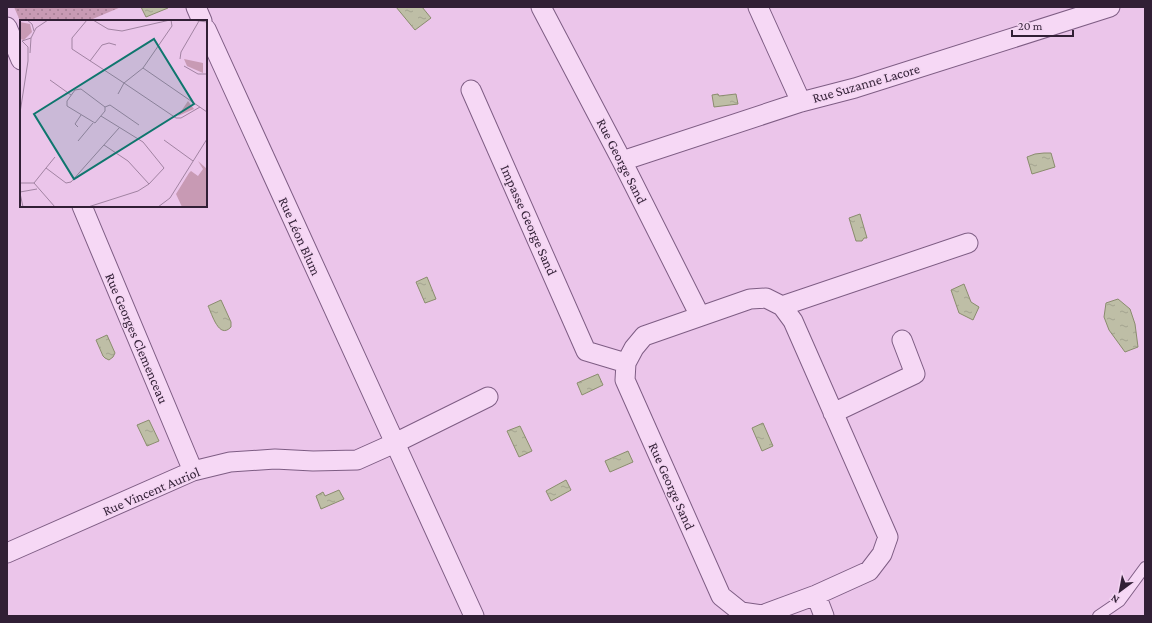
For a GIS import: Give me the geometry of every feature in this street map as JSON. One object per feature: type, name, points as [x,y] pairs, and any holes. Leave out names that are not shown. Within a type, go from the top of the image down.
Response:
[{"type":"street","points":[[196,7],[202,20]]},
{"type":"street","name":"Rue George Sand","points":[[541,7],[622,161],[700,316]]},
{"type":"street","points":[[758,7],[800,102]]},
{"type":"street","name":"Rue Suzanne Lacore","points":[[622,161],[800,102],[855,88],[1110,7]]},
{"type":"street","points":[[7,27],[20,58]]},
{"type":"street","name":"Rue Léon Blum","points":[[207,31],[394,444]]},
{"type":"street","name":"Impasse George Sand","points":[[471,90],[586,351],[626,363]]},
{"type":"street","name":"Rue Georges Clemenceau","points":[[82,207],[193,471]]},
{"type":"street","points":[[626,363],[634,348],[644,336],[700,316],[750,299],[766,298],[782,306],[968,243]]},
{"type":"street","name":"Rue George Sand","points":[[626,363],[625,380],[721,596],[741,612],[762,615],[816,596],[869,571],[882,554],[888,537],[793,321],[782,306]]},
{"type":"street","points":[[833,414],[915,374],[902,340]]},
{"type":"street","name":"Rue Vincent Auriol","points":[[7,553],[193,471],[230,462],[275,459],[313,461],[357,460],[394,444],[488,397]]},
{"type":"street","points":[[394,444],[474,616]]},
{"type":"street","points":[[816,596],[824,616]]},
{"type":"lane","points":[[1098,616],[1120,601],[1145,567]]},
{"type":"shaded area","points":[[14,7],[121,7],[90,20],[20,21]]},
{"type":"water","points":[[141,7],[167,7],[168,8],[146,17]]},
{"type":"water","points":[[396,7],[422,7],[431,18],[415,30]]},
{"type":"water","points":[[718,94],[719,96],[736,94],[738,104],[714,107],[712,95]]},
{"type":"water","points":[[1051,153],[1055,167],[1032,174],[1027,157]]},
{"type":"water","points":[[860,214],[867,238],[864,238],[862,241],[856,241],[849,218]]},
{"type":"water","points":[[427,277],[436,299],[425,303],[416,282]]},
{"type":"water","points":[[964,284],[971,302],[979,307],[973,320],[959,313],[951,290]]},
{"type":"water","points":[[1118,299],[1130,309],[1135,324],[1138,347],[1125,352],[1109,330],[1104,317],[1106,303]]},
{"type":"water","points":[[221,300],[231,322],[231,327],[227,330],[223,330],[216,324],[208,306]]},
{"type":"water","points":[[107,335],[115,353],[109,360],[103,356],[96,340]]},
{"type":"water","points":[[598,374],[603,385],[582,395],[577,383]]},
{"type":"water","points":[[149,420],[159,441],[147,446],[137,425]]},
{"type":"water","points":[[763,423],[773,446],[762,451],[752,428]]},
{"type":"water","points":[[520,426],[532,451],[519,457],[507,431]]},
{"type":"water","points":[[628,451],[633,462],[610,472],[605,461]]},
{"type":"water","points":[[566,480],[571,490],[551,501],[546,491]]},
{"type":"water","points":[[339,490],[344,499],[321,509],[316,496],[323,492],[325,496]]}]
